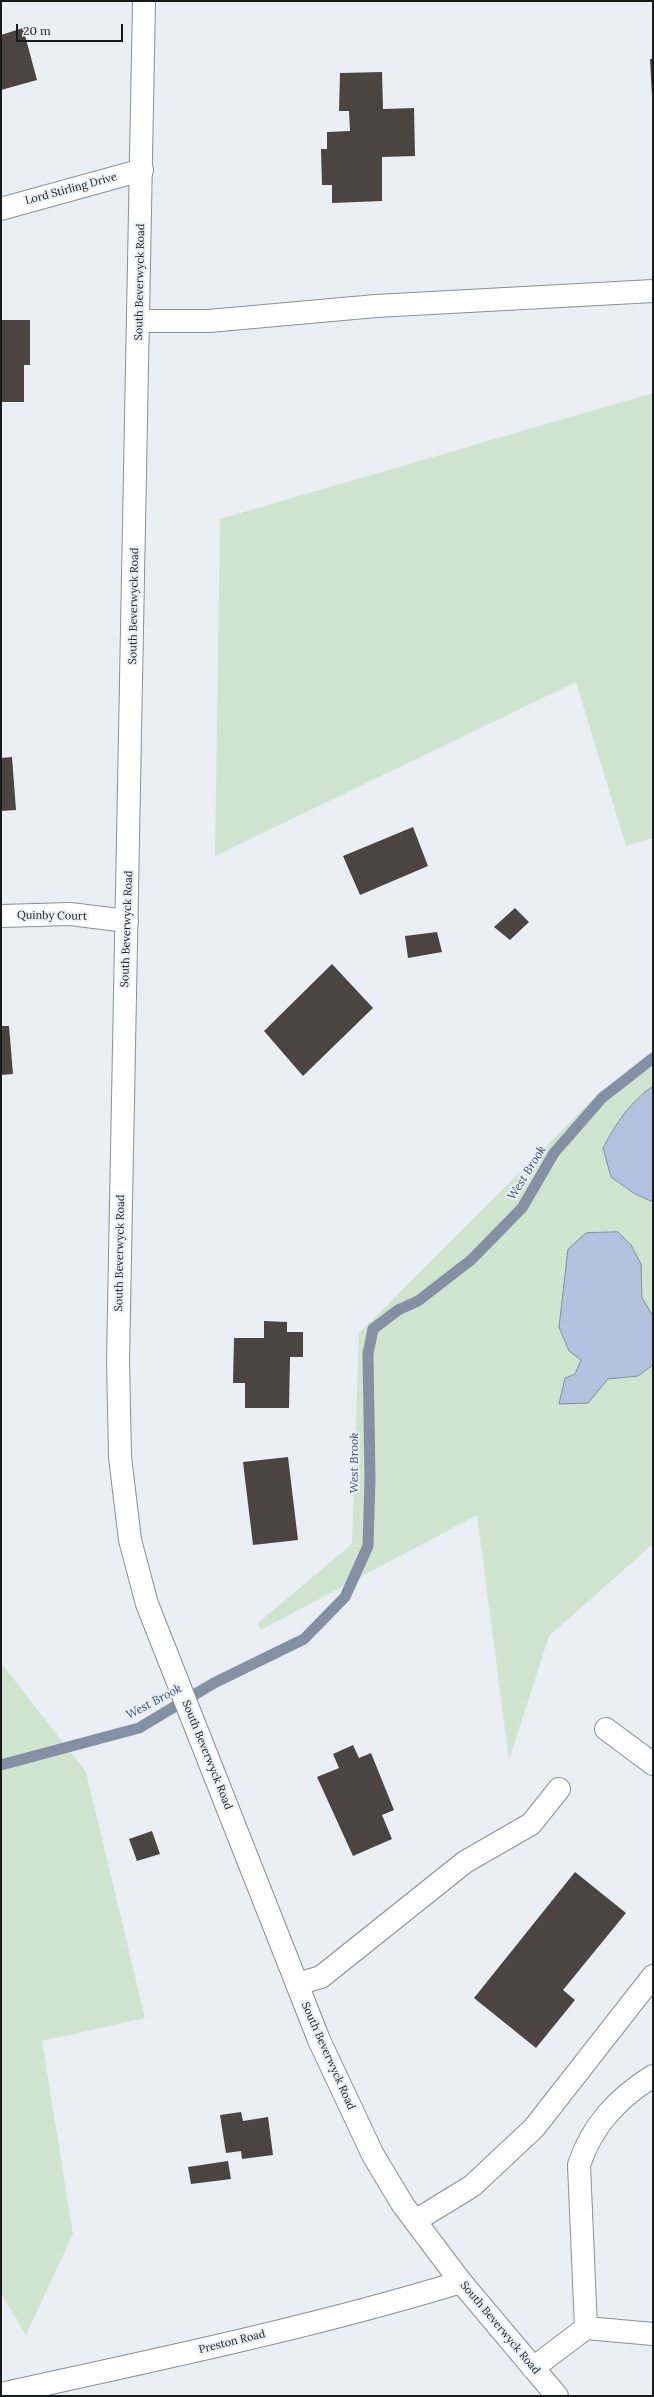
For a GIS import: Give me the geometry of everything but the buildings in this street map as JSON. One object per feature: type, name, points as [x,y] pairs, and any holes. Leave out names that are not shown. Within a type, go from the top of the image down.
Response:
[{"type":"main road","name":"South Beverwyck Road","points":[[144,1],[119,1344],[120,1457],[130,1540],[147,1604],[319,2040],[373,2155],[415,2221],[461,2282],[557,2396]]},
{"type":"main road","name":"Lord Stirling Drive","points":[[1,209],[142,170]]},
{"type":"main road","points":[[139,321],[209,321],[376,306],[653,291]]},
{"type":"main road","name":"Quinby Court","points":[[1,916],[70,914],[127,921]]},
{"type":"main road","points":[[606,1728],[653,1764]]},
{"type":"main road","points":[[297,1984],[321,1977],[465,1862],[531,1824],[559,1789]]},
{"type":"main road","points":[[415,2221],[472,2186],[534,2128],[653,1976]]},
{"type":"main road","points":[[586,2328],[578,2165],[586,2142],[618,2102],[653,2076]]},
{"type":"main road","name":"Preston Road","points":[[1,2394],[181,2354],[390,2304],[461,2282]]},
{"type":"main road","points":[[533,2368],[586,2328],[653,2334]]},
{"type":"green space","points":[[653,393],[653,838],[626,846],[576,682],[215,856],[220,519]]},
{"type":"green space","points":[[653,1066],[653,1544],[549,1636],[509,1760],[477,1515],[261,1630],[258,1623],[352,1544],[359,1333],[602,1090]]},
{"type":"green space","points":[[1,1663],[86,1772],[145,2018],[42,2041],[73,2234],[26,2335],[1,2294]]},
{"type":"water","points":[[653,1086],[653,1202],[635,1194],[611,1177],[603,1148],[613,1130],[630,1106]]},
{"type":"water","points":[[618,1232],[631,1245],[641,1264],[642,1298],[653,1316],[653,1365],[638,1376],[608,1379],[588,1403],[559,1404],[565,1378],[575,1374],[581,1360],[569,1351],[559,1327],[568,1249],[586,1233]]},
{"type":"waterway","name":"West Brook","points":[[1,1765],[139,1728],[214,1683],[304,1639],[345,1597],[368,1546],[370,1479],[368,1354],[373,1329],[398,1310],[418,1301],[471,1260],[522,1208],[554,1153],[602,1098],[653,1058]]}]
